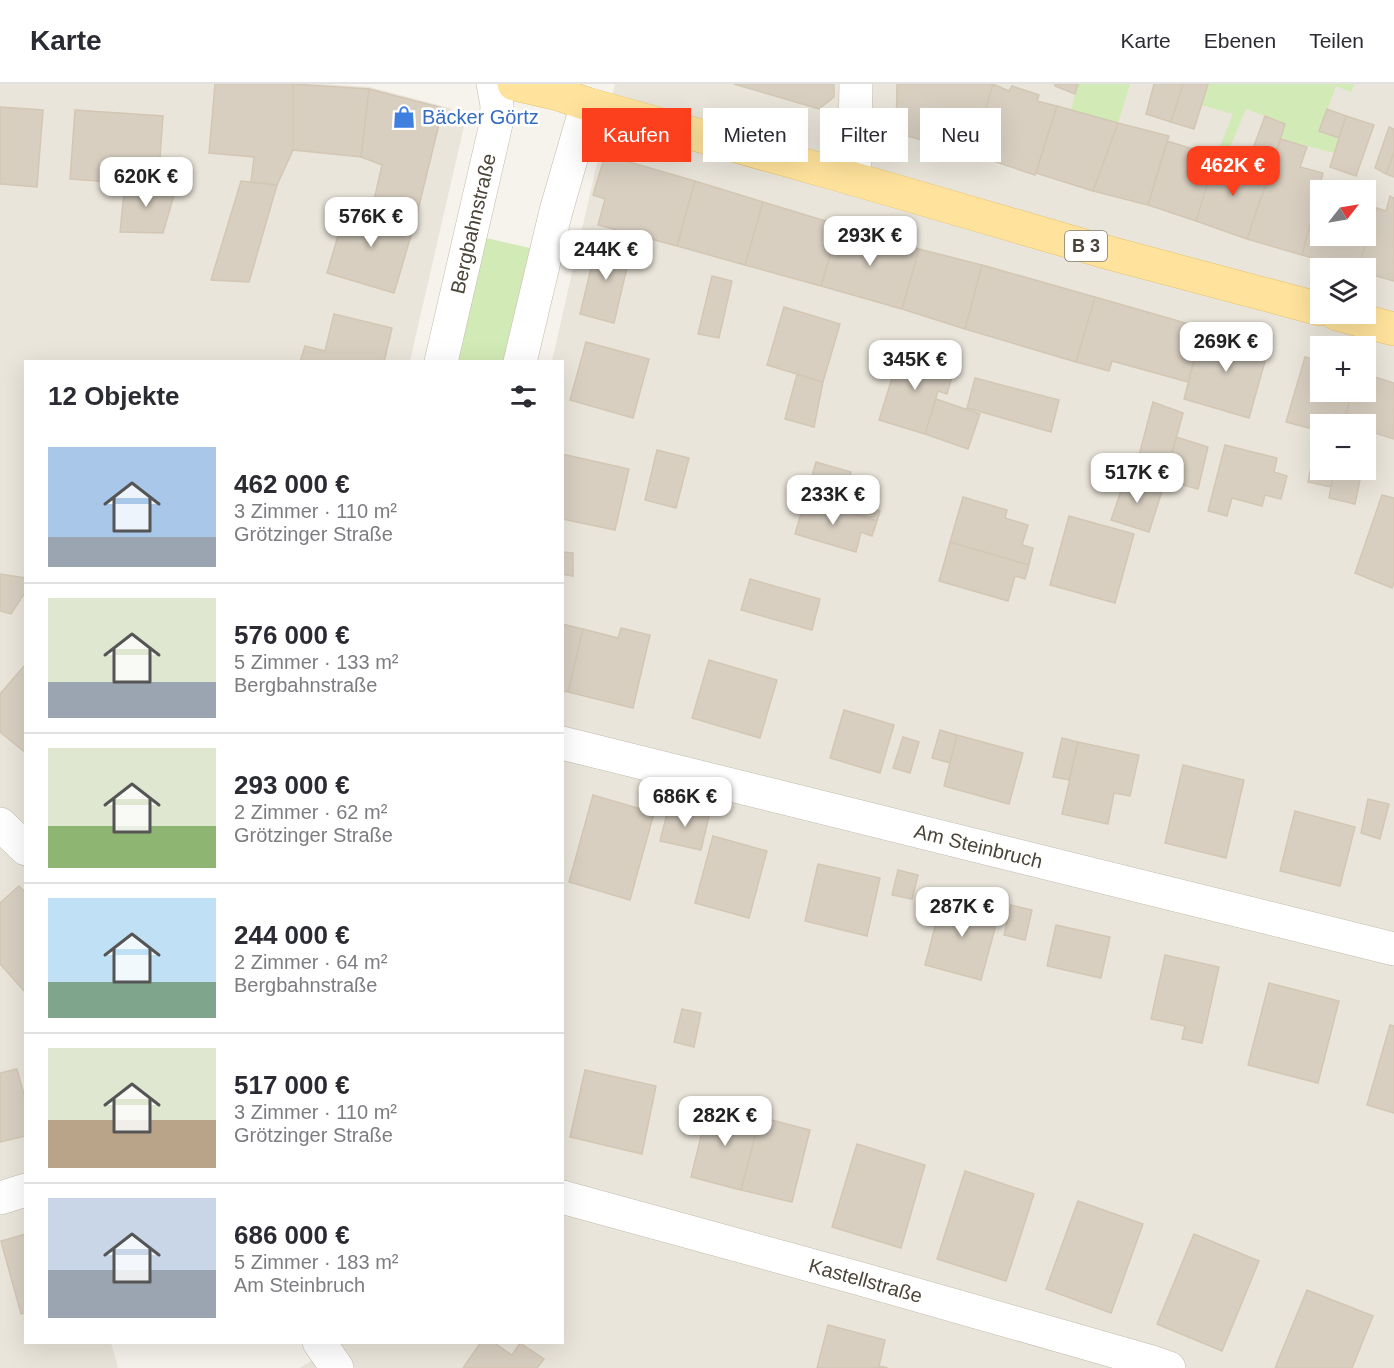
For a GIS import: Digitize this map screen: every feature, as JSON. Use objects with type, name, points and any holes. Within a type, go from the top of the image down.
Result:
[{"type":"main road","name":"B 3","points":[[514,84],[558,94],[586,104],[1090,247],[1310,306]]},
{"type":"main road","points":[[1375,324],[1394,329]]},
{"type":"street","name":"Bergbahnstraße","points":[[441,360],[496,124],[497,105],[493,84]]},
{"type":"street","points":[[854,179],[856,84]]},
{"type":"street","points":[[520,360],[556,211],[586,104]]},
{"type":"street","name":"Am Steinbruch","points":[[564,743],[1394,949]]},
{"type":"street","points":[[0,824],[24,847]]},
{"type":"street","points":[[0,1198],[24,1191]]},
{"type":"street","name":"Kastellstraße","points":[[564,1198],[861,1279],[1169,1368]]},
{"type":"street","points":[[320,1344],[337,1368]]},
{"type":"shaded area","points":[[0,84],[325,84],[370,87],[450,108],[465,122],[410,360],[24,360],[24,1344],[111,1344],[118,1368],[0,1368]]},
{"type":"shaded area","points":[[615,84],[1394,84],[1394,1368],[299,1368],[342,1344],[564,1344],[564,360],[552,360],[597,162],[691,162],[691,108],[610,108]]},
{"type":"green space","points":[[1078,84],[1130,84],[1118,123],[1071,110]]},
{"type":"green space","points":[[1208,84],[1354,84],[1351,92],[1336,86],[1320,131],[1339,138],[1334,153],[1281,139],[1285,124],[1246,109],[1225,159],[1216,156],[1233,114],[1201,105]]},
{"type":"green space","points":[[486,238],[530,248],[503,360],[458,360]]},
{"type":"building","points":[[215,84],[293,84],[293,150],[277,185],[251,182],[254,157],[209,153]]},
{"type":"building","points":[[293,84],[369,89],[361,157],[293,150]]},
{"type":"building","points":[[734,84],[834,84],[834,97],[819,109]]},
{"type":"building","points":[[897,84],[993,84],[986,108],[920,108],[920,140],[908,136],[908,108],[897,108]]},
{"type":"building","points":[[993,84],[1009,91],[1012,86],[1039,95],[1037,101],[1057,106],[1035,175],[996,162],[1001,162],[1001,108],[986,108]]},
{"type":"building","points":[[1055,84],[1078,84],[1075,94]]},
{"type":"building","points":[[1154,84],[1183,84],[1171,122],[1146,114]]},
{"type":"building","points":[[1183,84],[1208,84],[1194,129],[1171,122]]},
{"type":"building","points":[[369,89],[443,108],[415,222],[372,209],[382,165],[361,157]]},
{"type":"building","points":[[1057,106],[1118,123],[1093,191],[1036,173]]},
{"type":"building","points":[[0,107],[43,110],[37,187],[0,184]]},
{"type":"building","points":[[1327,109],[1346,116],[1339,138],[1319,131]]},
{"type":"building","points":[[75,110],[163,116],[158,185],[70,179]]},
{"type":"building","points":[[1265,116],[1285,124],[1276,153],[1254,146]]},
{"type":"building","points":[[1346,116],[1374,125],[1356,176],[1330,167]]},
{"type":"building","points":[[1118,123],[1169,136],[1148,205],[1093,191]]},
{"type":"building","points":[[1389,127],[1394,129],[1394,152],[1386,174],[1375,168]]},
{"type":"building","points":[[1281,139],[1307,147],[1300,167],[1323,173],[1321,180],[1310,180],[1310,224],[1302,255],[1247,239]]},
{"type":"building","points":[[1167,141],[1216,156],[1196,221],[1148,205]]},
{"type":"building","points":[[1394,152],[1394,177],[1386,174]]},
{"type":"building","points":[[1216,156],[1270,172],[1247,239],[1196,221]]},
{"type":"building","points":[[603,162],[629,162],[695,181],[677,246],[598,225],[605,199],[593,195]]},
{"type":"building","points":[[241,181],[277,185],[249,282],[211,280]]},
{"type":"building","points":[[695,181],[763,202],[745,265],[677,246]]},
{"type":"building","points":[[125,183],[177,185],[163,233],[120,232]]},
{"type":"building","points":[[1390,196],[1394,198],[1394,281],[1376,276],[1376,258],[1361,258],[1365,246],[1376,246],[1377,208],[1386,211]]},
{"type":"building","points":[[348,202],[415,222],[394,293],[327,273]]},
{"type":"building","points":[[763,202],[839,225],[821,286],[745,265]]},
{"type":"building","points":[[839,225],[919,249],[902,309],[821,286]]},
{"type":"building","points":[[1310,225],[1310,246],[1365,246],[1361,258],[1313,258],[1302,255]]},
{"type":"building","points":[[598,239],[632,246],[614,323],[580,314]]},
{"type":"building","points":[[919,249],[982,265],[965,329],[902,309]]},
{"type":"building","points":[[982,265],[1095,297],[1076,362],[965,329]]},
{"type":"building","points":[[712,276],[732,281],[719,338],[698,334]]},
{"type":"building","points":[[1095,297],[1203,328],[1188,382],[1112,361],[1109,371],[1076,362]]},
{"type":"building","points":[[784,307],[840,324],[823,382],[767,365]]},
{"type":"building","points":[[334,314],[392,328],[384,360],[301,360],[305,346],[325,351]]},
{"type":"building","points":[[1203,328],[1269,347],[1249,418],[1184,399]]},
{"type":"building","points":[[586,342],[649,359],[633,418],[570,400]]},
{"type":"building","points":[[901,349],[955,366],[947,394],[938,391],[925,434],[879,420]]},
{"type":"building","points":[[1305,357],[1310,358],[1310,402],[1349,402],[1346,414],[1310,414],[1310,428],[1286,422]]},
{"type":"building","points":[[797,374],[823,382],[814,427],[785,419]]},
{"type":"building","points":[[1376,377],[1394,383],[1394,439],[1376,433],[1376,414],[1346,414],[1349,402],[1376,402]]},
{"type":"building","points":[[975,378],[1059,400],[1051,432],[967,408]]},
{"type":"building","points":[[936,399],[980,414],[968,449],[925,434]]},
{"type":"building","points":[[1153,402],[1183,413],[1163,488],[1133,478]]},
{"type":"building","points":[[1176,437],[1208,447],[1198,489],[1165,480]]},
{"type":"building","points":[[1225,445],[1277,458],[1274,472],[1287,476],[1281,499],[1265,495],[1262,506],[1232,498],[1227,516],[1208,511]]},
{"type":"building","points":[[657,450],[689,458],[676,508],[645,500]]},
{"type":"building","points":[[564,454],[629,469],[615,530],[564,519]]},
{"type":"building","points":[[816,462],[851,472],[848,483],[870,490],[865,506],[880,511],[877,521],[805,500]]},
{"type":"building","points":[[1310,472],[1310,480],[1332,480],[1331,487],[1308,482]]},
{"type":"building","points":[[1126,476],[1163,488],[1149,532],[1111,520]]},
{"type":"building","points":[[1332,480],[1360,480],[1355,504],[1329,498]]},
{"type":"building","points":[[1382,495],[1394,498],[1394,583],[1392,588],[1355,573]]},
{"type":"building","points":[[963,497],[1007,510],[1005,518],[1028,525],[1022,545],[1033,548],[1029,565],[950,542]]},
{"type":"building","points":[[805,500],[877,521],[872,536],[861,532],[856,552],[795,534]]},
{"type":"building","points":[[1069,516],[1134,534],[1115,603],[1050,585]]},
{"type":"building","points":[[950,542],[1029,565],[1025,579],[1015,576],[1008,601],[939,581]]},
{"type":"building","points":[[564,552],[573,553],[573,576],[564,574]]},
{"type":"building","points":[[0,574],[24,578],[24,594],[11,614],[0,611]]},
{"type":"building","points":[[750,579],[820,599],[812,630],[741,610]]},
{"type":"building","points":[[564,624],[583,629],[568,692],[564,691]]},
{"type":"building","points":[[621,628],[650,635],[633,708],[568,692],[583,629],[618,638]]},
{"type":"building","points":[[709,660],[777,680],[760,738],[692,718]]},
{"type":"building","points":[[24,666],[24,751],[0,732],[0,694]]},
{"type":"building","points":[[844,710],[894,725],[880,773],[830,758]]},
{"type":"building","points":[[940,730],[957,735],[950,763],[932,758]]},
{"type":"building","points":[[957,735],[1023,753],[1009,804],[944,786]]},
{"type":"building","points":[[903,737],[919,742],[910,773],[893,768]]},
{"type":"building","points":[[1062,738],[1078,742],[1069,780],[1053,777]]},
{"type":"building","points":[[1078,742],[1139,755],[1130,796],[1114,793],[1108,824],[1062,814]]},
{"type":"building","points":[[1183,765],[1244,780],[1226,858],[1165,843]]},
{"type":"building","points":[[593,795],[654,813],[630,900],[569,882]]},
{"type":"building","points":[[1368,799],[1389,804],[1380,839],[1361,833]]},
{"type":"building","points":[[669,806],[709,816],[701,850],[660,841]]},
{"type":"building","points":[[1295,811],[1355,827],[1340,886],[1280,871]]},
{"type":"building","points":[[713,836],[767,851],[749,918],[695,903]]},
{"type":"building","points":[[818,864],[880,878],[867,936],[805,921]]},
{"type":"building","points":[[898,870],[918,875],[912,899],[892,895]]},
{"type":"building","points":[[19,886],[24,891],[24,991],[0,964],[0,903]]},
{"type":"building","points":[[943,896],[1000,910],[981,980],[925,965]]},
{"type":"building","points":[[1011,905],[1032,910],[1025,940],[1004,935]]},
{"type":"building","points":[[1056,925],[1110,937],[1101,978],[1047,966]]},
{"type":"building","points":[[1165,955],[1219,967],[1202,1043],[1182,1039],[1185,1026],[1151,1019]]},
{"type":"building","points":[[1269,983],[1339,1001],[1318,1083],[1248,1065]]},
{"type":"building","points":[[682,1009],[701,1013],[694,1047],[674,1042]]},
{"type":"building","points":[[1390,1025],[1394,1026],[1394,1113],[1367,1105]]},
{"type":"building","points":[[17,1069],[24,1095],[24,1136],[0,1142],[0,1073]]},
{"type":"building","points":[[585,1070],[656,1086],[642,1154],[570,1137]]},
{"type":"building","points":[[709,1104],[760,1117],[741,1190],[691,1177]]},
{"type":"building","points":[[760,1117],[810,1130],[792,1202],[741,1190]]},
{"type":"building","points":[[857,1144],[925,1165],[901,1248],[832,1227]]},
{"type":"building","points":[[965,1171],[1034,1194],[1006,1281],[937,1259]]},
{"type":"building","points":[[1078,1201],[1143,1224],[1111,1313],[1046,1289]]},
{"type":"building","points":[[1194,1234],[1259,1261],[1222,1351],[1157,1324]]},
{"type":"building","points":[[24,1235],[24,1313],[21,1314],[1,1241]]},
{"type":"building","points":[[1307,1290],[1373,1316],[1352,1368],[1275,1368]]},
{"type":"building","points":[[828,1325],[885,1340],[879,1366],[888,1368],[817,1368]]},
{"type":"building","points":[[480,1344],[496,1344],[512,1355],[522,1344],[544,1359],[537,1368],[463,1368]]},
{"type":"place","name":"Bäcker Görtz","points":[[404,117]]}]
